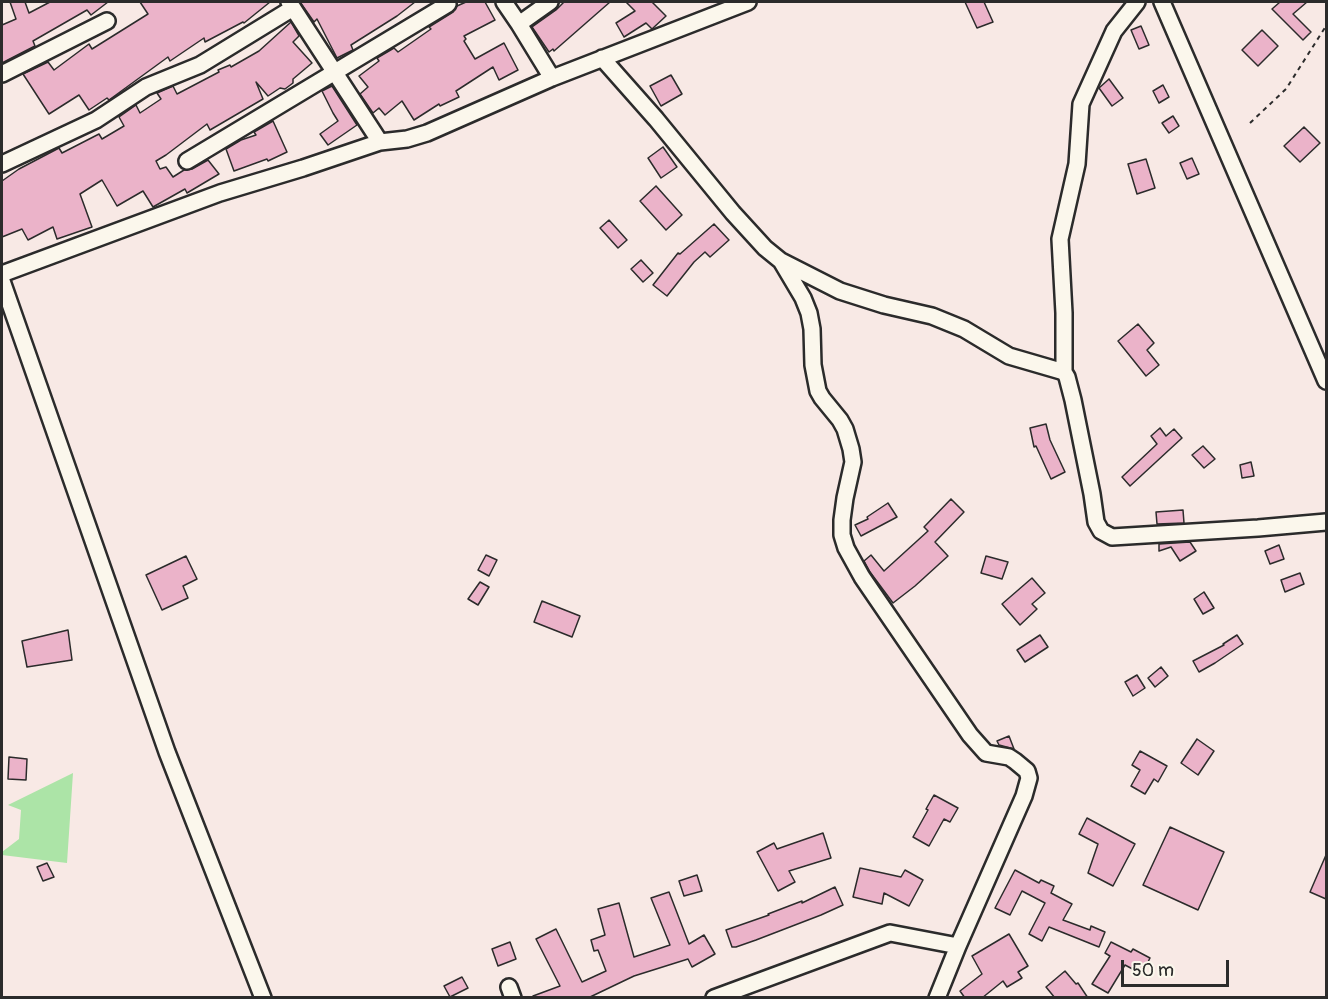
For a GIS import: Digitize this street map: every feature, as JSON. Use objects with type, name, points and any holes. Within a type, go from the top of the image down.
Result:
[{"type":"street","points":[[504,2],[552,78]]},
{"type":"street","points":[[519,24],[550,2]]},
{"type":"street","points":[[2,274],[220,192],[303,168],[380,142],[407,139],[427,133],[552,78],[748,2]]},
{"type":"street","points":[[1137,2],[1114,31],[1081,104],[1077,164],[1060,239],[1064,372],[1075,410],[1096,522],[1101,531],[1112,537],[1326,522]]},
{"type":"street","points":[[1162,2],[1326,381]]},
{"type":"street","points":[[187,161],[448,4]]},
{"type":"street","points":[[2,164],[96,120],[146,87],[200,65],[291,5],[380,142]]},
{"type":"street","points":[[2,74],[107,21]]},
{"type":"street","points":[[602,58],[740,221],[765,248],[781,261],[840,291],[884,305],[932,316],[964,329],[1009,356],[1064,372]]},
{"type":"street","points":[[781,261],[809,312],[813,365],[818,391],[840,420],[851,448],[853,462],[842,520],[842,535],[846,549],[862,578],[970,735],[987,753],[1015,760],[1027,771],[1029,778],[1024,796],[937,998]]},
{"type":"street","points":[[2,281],[167,752],[263,998]]},
{"type":"street","points":[[714,998],[890,933],[958,946]]},
{"type":"path","points":[[1250,123],[1286,89],[1326,26]]},
{"type":"green space","points":[[73,773],[67,863],[2,855],[2,852],[19,839],[21,810],[8,805]]},
{"type":"building","points":[[10,2],[25,2],[29,13],[50,2],[108,2],[91,15],[87,10],[33,41],[35,46],[2,63],[2,25],[16,19]]},
{"type":"building","points":[[140,2],[270,2],[244,23],[205,42],[204,38],[170,61],[168,57],[109,100],[107,98],[89,110],[79,95],[49,114],[23,74],[48,62],[54,70],[89,44],[92,49],[148,14]]},
{"type":"building","points":[[300,2],[415,2],[351,45],[353,50],[337,58],[317,19],[314,22]]},
{"type":"building","points":[[466,2],[485,2],[495,20],[464,36],[466,39],[464,41],[475,59],[504,43],[518,70],[499,80],[493,67],[456,91],[459,97],[440,106],[439,104],[414,120],[402,101],[385,115],[379,108],[373,113],[360,94],[368,87],[359,76],[379,61],[377,58],[394,48],[398,52],[431,29],[429,27],[453,12],[457,6]]},
{"type":"building","points":[[564,2],[610,2],[554,51],[553,49],[549,52],[532,27]]},
{"type":"building","points":[[626,2],[652,2],[666,16],[652,29],[646,23],[624,37],[616,23],[635,11]]},
{"type":"building","points":[[965,2],[984,2],[993,22],[977,28]]},
{"type":"building","points":[[1280,2],[1307,2],[1293,14],[1311,32],[1303,40],[1272,9]]},
{"type":"building","points":[[291,22],[299,36],[293,42],[312,63],[293,79],[293,83],[268,96],[256,82],[263,99],[210,130],[207,124],[156,161],[160,169],[166,167],[173,177],[208,160],[219,174],[187,193],[185,189],[153,207],[143,191],[117,206],[102,180],[80,194],[92,227],[57,239],[53,227],[28,240],[22,229],[2,237],[2,181],[19,169],[59,148],[62,153],[99,134],[102,139],[124,126],[119,117],[136,105],[140,113],[161,99],[157,93],[173,86],[177,94],[219,72],[218,70],[230,65],[231,67],[259,51]]},
{"type":"building","points":[[1141,26],[1149,45],[1139,49],[1131,30]]},
{"type":"building","points":[[1262,30],[1278,46],[1258,66],[1242,50]]},
{"type":"building","points":[[671,75],[682,94],[661,106],[650,86]]},
{"type":"building","points":[[1109,79],[1123,98],[1112,106],[1099,88]]},
{"type":"building","points":[[1163,85],[1169,97],[1159,103],[1153,91]]},
{"type":"building","points":[[332,86],[357,125],[328,145],[320,134],[338,121],[322,91]]},
{"type":"building","points":[[1173,116],[1179,126],[1169,133],[1162,123]]},
{"type":"building","points":[[273,121],[287,152],[268,161],[267,159],[234,171],[226,149],[241,140],[256,135],[254,132]]},
{"type":"building","points":[[1304,127],[1320,143],[1300,162],[1284,146]]},
{"type":"building","points":[[663,147],[677,167],[661,178],[648,158]]},
{"type":"building","points":[[1192,158],[1199,174],[1187,179],[1180,163]]},
{"type":"building","points":[[1146,159],[1155,188],[1137,194],[1128,164]]},
{"type":"building","points":[[656,186],[682,215],[666,230],[640,201]]},
{"type":"building","points":[[609,220],[627,240],[618,248],[600,228]]},
{"type":"building","points":[[714,224],[729,240],[710,257],[705,252],[667,296],[653,285],[678,253],[680,254]]},
{"type":"building","points":[[641,260],[653,273],[643,282],[631,269]]},
{"type":"building","points":[[1138,324],[1154,343],[1147,350],[1159,365],[1146,376],[1118,341]]},
{"type":"building","points":[[1046,424],[1050,440],[1065,472],[1051,479],[1036,446],[1034,447],[1030,428]]},
{"type":"building","points":[[1160,428],[1166,436],[1174,429],[1182,438],[1130,486],[1122,477],[1157,444],[1151,436]]},
{"type":"building","points":[[1203,446],[1215,459],[1204,468],[1192,455]]},
{"type":"building","points":[[1251,462],[1254,476],[1242,478],[1240,465]]},
{"type":"building","points":[[951,499],[964,512],[935,542],[948,556],[893,603],[864,561],[871,555],[884,571],[928,531],[924,527]]},
{"type":"building","points":[[888,503],[897,517],[861,536],[855,525],[868,519],[867,517]]},
{"type":"building","points":[[1183,510],[1184,523],[1157,524],[1156,512]]},
{"type":"building","points":[[1190,542],[1196,551],[1180,561],[1171,547],[1159,551],[1159,544]]},
{"type":"building","points":[[1279,545],[1284,559],[1270,564],[1265,551]]},
{"type":"building","points":[[486,555],[497,560],[489,576],[478,570]]},
{"type":"building","points":[[186,556],[197,579],[183,586],[188,598],[162,610],[146,575]]},
{"type":"building","points":[[986,556],[1008,562],[1002,579],[981,573]]},
{"type":"building","points":[[1300,573],[1304,584],[1285,592],[1281,580]]},
{"type":"building","points":[[1032,578],[1045,593],[1032,604],[1037,609],[1020,625],[1002,604]]},
{"type":"building","points":[[480,582],[489,587],[478,605],[468,599]]},
{"type":"building","points":[[1204,592],[1214,608],[1203,614],[1194,599]]},
{"type":"building","points":[[542,601],[580,616],[572,637],[534,622]]},
{"type":"building","points":[[68,630],[72,660],[27,667],[22,641]]},
{"type":"building","points":[[1040,635],[1048,647],[1025,662],[1017,650]]},
{"type":"building","points":[[1237,635],[1243,644],[1199,672],[1193,661],[1224,645]]},
{"type":"building","points":[[1161,667],[1168,676],[1155,687],[1148,678]]},
{"type":"building","points":[[1137,675],[1145,688],[1133,696],[1125,682]]},
{"type":"building","points":[[1009,736],[1014,749],[999,745],[997,741]]},
{"type":"building","points":[[1197,739],[1214,751],[1198,775],[1181,763]]},
{"type":"building","points":[[1140,751],[1167,766],[1158,782],[1154,779],[1145,794],[1131,786],[1140,770],[1132,765]]},
{"type":"building","points":[[9,757],[27,759],[26,780],[8,779]]},
{"type":"building","points":[[934,795],[958,808],[950,822],[944,819],[929,846],[913,837]]},
{"type":"building","points":[[1087,818],[1135,844],[1113,886],[1088,873],[1098,844],[1079,834]]},
{"type":"building","points":[[1170,827],[1224,852],[1198,910],[1143,885]]},
{"type":"building","points":[[823,833],[831,858],[789,871],[795,882],[778,891],[757,852],[774,843],[777,849]]},
{"type":"building","points":[[1326,855],[1326,899],[1310,892]]},
{"type":"building","points":[[47,863],[54,877],[43,881],[37,867]]},
{"type":"building","points":[[860,868],[901,877],[905,870],[923,880],[909,906],[884,893],[882,904],[853,897]]},
{"type":"building","points":[[1015,870],[1039,883],[1041,880],[1054,886],[1051,893],[1072,904],[1063,920],[1090,930],[1091,926],[1105,932],[1099,947],[1049,927],[1042,941],[1029,934],[1045,903],[1022,891],[1010,915],[995,908]]},
{"type":"building","points":[[697,875],[702,891],[684,896],[679,881]]},
{"type":"building","points":[[835,887],[843,905],[756,940],[732,947],[726,930],[802,901],[802,903]]},
{"type":"building","points":[[669,892],[689,944],[704,935],[715,954],[692,967],[688,959],[634,976],[588,998],[534,998],[533,996],[560,986],[536,939],[556,929],[582,982],[606,971],[598,950],[594,951],[591,940],[605,935],[598,909],[619,903],[634,957],[670,945],[651,898]]},
{"type":"building","points":[[1009,934],[1028,966],[1018,972],[1022,978],[1007,987],[1003,981],[982,998],[965,998],[960,991],[982,974],[972,956]]},
{"type":"building","points":[[510,942],[516,959],[498,966],[492,949]]},
{"type":"building","points":[[1111,942],[1131,952],[1133,949],[1150,958],[1142,974],[1125,965],[1108,993],[1092,984],[1110,956],[1105,953]]},
{"type":"building","points":[[1065,971],[1076,984],[1078,983],[1088,998],[1055,998],[1046,987]]},
{"type":"building","points":[[462,977],[468,988],[450,997],[444,986]]}]
